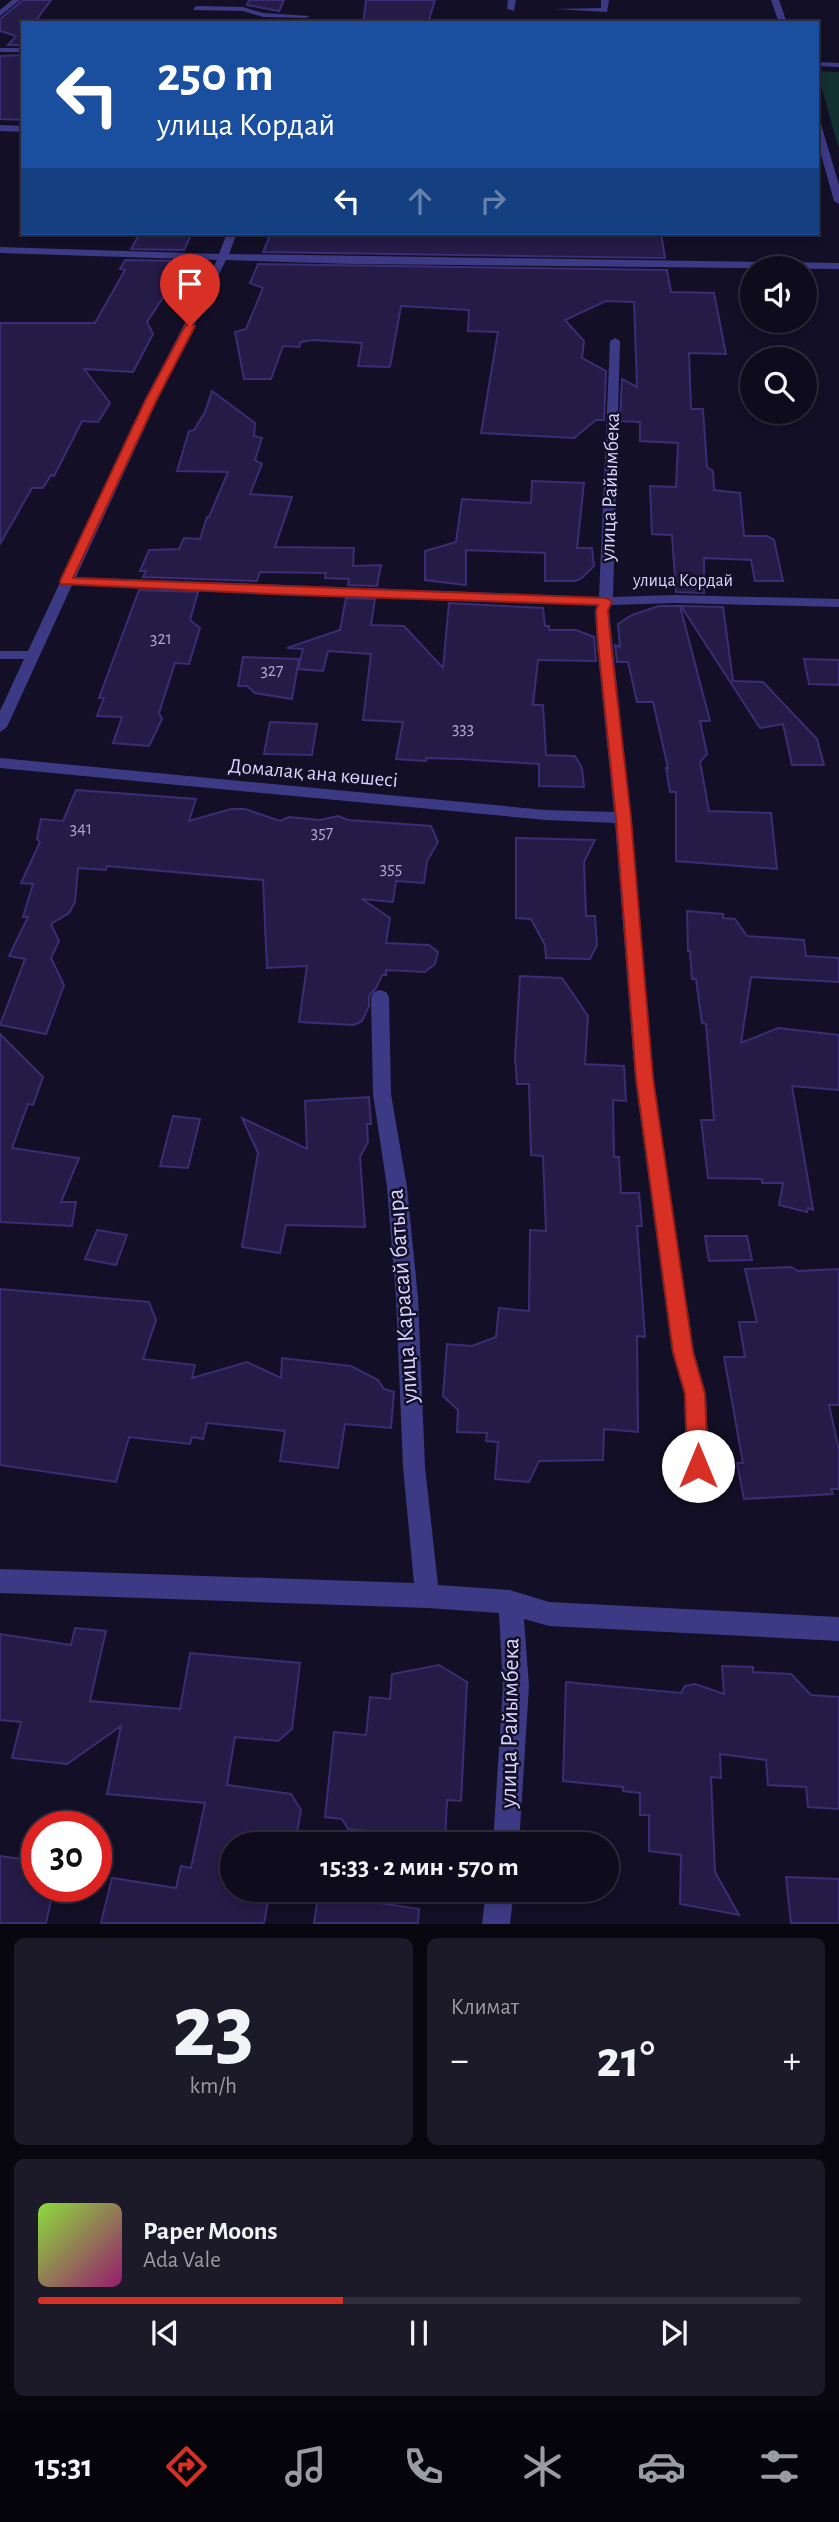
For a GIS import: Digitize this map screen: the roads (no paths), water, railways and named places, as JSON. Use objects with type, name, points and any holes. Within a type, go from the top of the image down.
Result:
[{"type":"street","points":[[0,14],[16,0]]},
{"type":"street","points":[[558,9],[604,10],[605,0]]},
{"type":"street","points":[[775,0],[782,21]]},
{"type":"street","points":[[197,8],[243,9],[263,15],[306,16]]},
{"type":"street","points":[[0,50],[21,50]]},
{"type":"street","points":[[819,64],[839,65]]},
{"type":"street","points":[[0,128],[21,129]]},
{"type":"street","points":[[819,130],[839,201]]},
{"type":"street","points":[[825,149],[839,149]]},
{"type":"street","points":[[0,726],[31,655],[231,235]]},
{"type":"street","points":[[0,250],[223,257],[839,266]]},
{"type":"street","name":"улица Райымбека","points":[[615,341],[606,601],[602,611],[604,644],[624,818],[644,1078],[683,1352],[695,1394],[698,1466]]},
{"type":"street","name":"улица Кордай","points":[[66,581],[293,592],[606,601],[676,598],[839,603]]},
{"type":"street","points":[[0,654],[31,655]]},
{"type":"street","name":"Домалақ ана көшесі","points":[[0,763],[546,815],[624,818]]},
{"type":"street","name":"улица Карасай батыра","points":[[380,997],[382,1094],[401,1228],[407,1298],[414,1467],[427,1596]]},
{"type":"street","points":[[0,1581],[427,1596],[510,1602],[557,1614],[839,1629]]},
{"type":"street","name":"улица Райымбека","points":[[507,1832],[516,1686],[510,1602]]},
{"type":"street","points":[[496,1923],[499,1902]]}]
